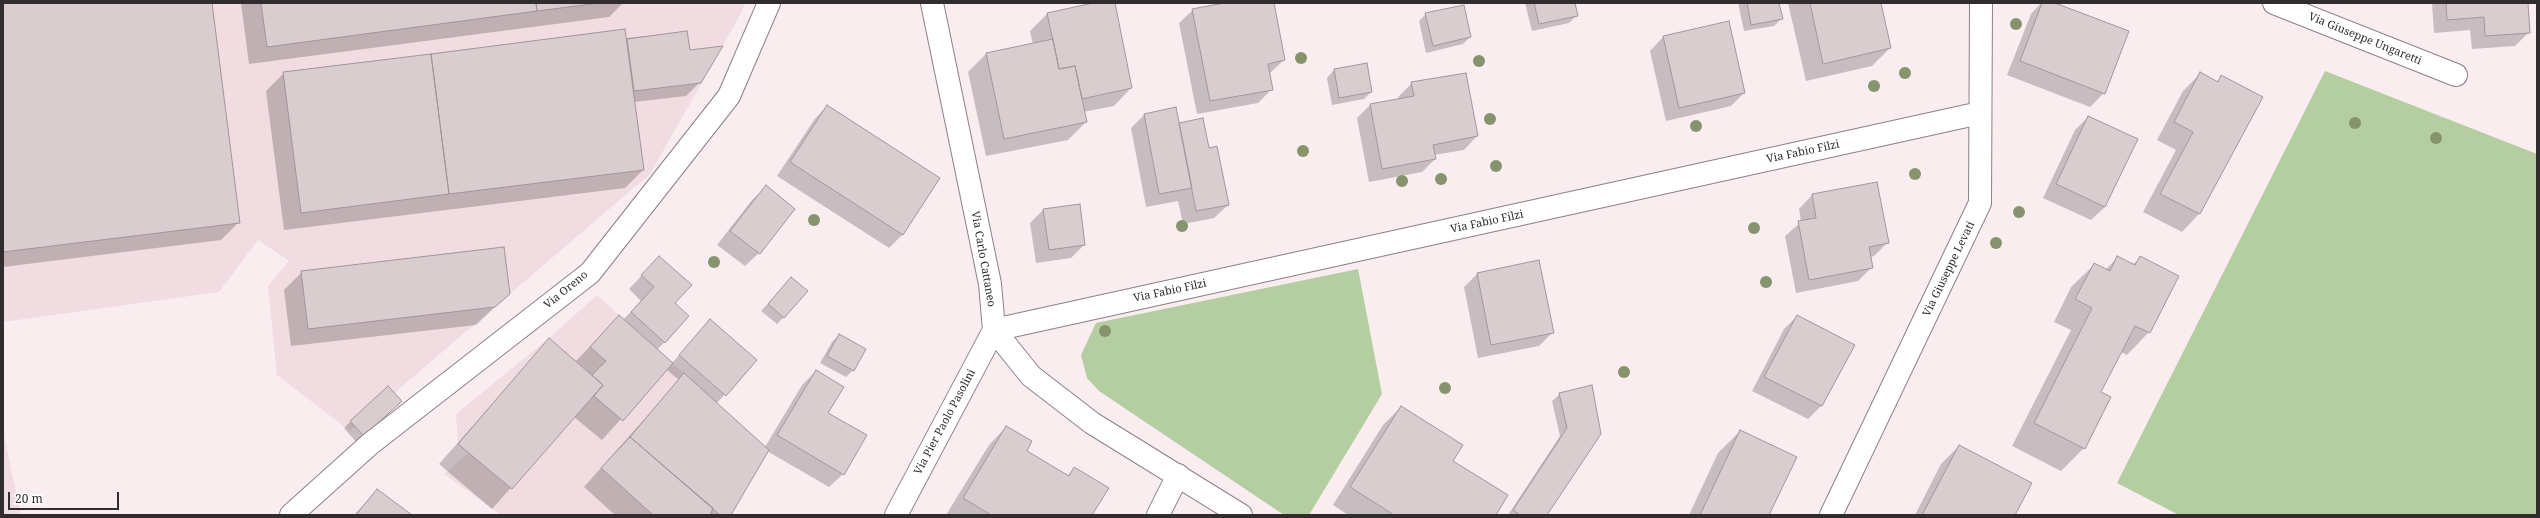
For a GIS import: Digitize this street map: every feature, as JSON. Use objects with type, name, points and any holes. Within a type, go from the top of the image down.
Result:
[{"type":"street","name":"Via Oreno","points":[[291,515],[370,444],[590,273],[729,96],[769,3]]},
{"type":"street","name":"Via Carlo Cattaneo","points":[[932,3],[990,284],[994,330]]},
{"type":"street","name":"Via Giuseppe Levati","points":[[1831,515],[1980,203],[1981,3]]},
{"type":"street","name":"Via Giuseppe Ungaretti","points":[[2274,3],[2456,75]]},
{"type":"street","name":"Via Fabio Filzi","points":[[994,330],[1980,113]]},
{"type":"street","points":[[994,330],[1031,376],[1092,423],[1241,515]]},
{"type":"street","name":"Via Pier Paolo Pasolini","points":[[896,515],[994,330]]},
{"type":"street","points":[[1158,515],[1178,475]]},
{"type":"shaded area","points":[[3,3],[745,3],[739,17],[650,174],[350,431],[277,375],[268,286],[289,261],[258,240],[219,292],[3,322]]},
{"type":"shaded area","points":[[597,295],[769,450],[731,515],[501,515],[444,474],[469,452],[458,444],[456,414],[549,338]]},
{"type":"shaded area","points":[[3,431],[21,515],[3,515]]},
{"type":"green space","points":[[2325,71],[2537,154],[2537,515],[2179,515],[2117,483]]},
{"type":"green space","points":[[1358,269],[1382,394],[1309,515],[1284,515],[1099,391],[1087,378],[1081,355],[1096,323]]},
{"type":"building","points":[[3,3],[212,3],[240,223],[3,252]]},
{"type":"building","points":[[261,3],[536,3],[537,11],[267,47]]},
{"type":"building","points":[[536,3],[600,3],[537,11]]},
{"type":"building","points":[[1093,3],[1115,3],[1132,88],[1082,99],[1075,66],[1059,69],[1047,13]]},
{"type":"building","points":[[1224,3],[1274,3],[1285,60],[1268,64],[1273,90],[1210,101],[1192,9]]},
{"type":"building","points":[[1534,3],[1575,3],[1578,16],[1539,24]]},
{"type":"building","points":[[1747,3],[1779,3],[1783,19],[1751,25]]},
{"type":"building","points":[[1810,3],[1881,3],[1891,48],[1823,64]]},
{"type":"building","points":[[2042,3],[2055,3],[2129,31],[2105,94],[2020,61]]},
{"type":"building","points":[[2446,3],[2528,3],[2530,33],[2485,36],[2484,17],[2447,20]]},
{"type":"building","points":[[1464,5],[1471,37],[1433,46],[1425,13]]},
{"type":"building","points":[[1729,21],[1745,93],[1679,108],[1663,36]]},
{"type":"building","points":[[625,29],[644,170],[449,194],[431,54]]},
{"type":"building","points":[[687,31],[690,50],[723,46],[701,83],[634,91],[627,39]]},
{"type":"building","points":[[1053,39],[1059,69],[1075,66],[1087,122],[1004,139],[986,53]]},
{"type":"building","points":[[431,54],[449,194],[301,213],[283,72]]},
{"type":"building","points":[[1367,63],[1372,92],[1339,98],[1334,69]]},
{"type":"building","points":[[2200,72],[2218,82],[2221,75],[2263,97],[2200,214],[2160,194],[2193,132],[2174,122]]},
{"type":"building","points":[[1466,73],[1478,136],[1433,145],[1436,159],[1382,169],[1370,104],[1414,96],[1411,82]]},
{"type":"building","points":[[827,105],[940,178],[903,235],[790,162]]},
{"type":"building","points":[[1176,107],[1192,188],[1159,194],[1144,114]]},
{"type":"building","points":[[2088,116],[2138,139],[2105,207],[2056,184]]},
{"type":"building","points":[[1203,118],[1209,148],[1217,146],[1229,205],[1196,211],[1179,123]]},
{"type":"building","points":[[1877,182],[1889,243],[1869,247],[1873,268],[1809,280],[1798,221],[1816,218],[1812,194]]},
{"type":"building","points":[[766,185],[795,209],[760,254],[730,231]]},
{"type":"building","points":[[1080,204],[1085,245],[1049,250],[1043,209]]},
{"type":"building","points":[[504,247],[510,294],[495,307],[308,329],[301,271]]},
{"type":"building","points":[[659,256],[692,285],[675,303],[689,316],[665,343],[631,312],[654,287],[641,275]]},
{"type":"building","points":[[2117,256],[2135,265],[2140,256],[2179,276],[2150,333],[2135,326],[2101,392],[2111,397],[2085,449],[2034,423],[2092,308],[2075,299],[2094,263],[2110,271]]},
{"type":"building","points":[[1539,260],[1554,333],[1491,345],[1477,273]]},
{"type":"building","points":[[791,277],[808,291],[784,318],[768,304]]},
{"type":"building","points":[[619,315],[673,363],[623,421],[594,396],[603,385],[592,375],[606,361],[590,347]]},
{"type":"building","points":[[1797,315],[1855,345],[1822,406],[1764,377]]},
{"type":"building","points":[[710,319],[757,360],[726,396],[679,355]]},
{"type":"building","points":[[839,334],[866,349],[854,371],[827,356]]},
{"type":"building","points":[[549,338],[603,385],[512,489],[458,444]]},
{"type":"building","points":[[816,370],[844,387],[828,413],[867,435],[844,475],[777,435]]},
{"type":"building","points":[[684,373],[769,450],[731,515],[720,515],[630,437]]},
{"type":"building","points":[[1592,385],[1601,434],[1547,515],[1520,515],[1513,510],[1567,428],[1559,393]]},
{"type":"building","points":[[388,386],[402,401],[364,436],[350,421]]},
{"type":"building","points":[[1401,406],[1463,445],[1453,461],[1508,495],[1496,515],[1394,515],[1350,487]]},
{"type":"building","points":[[1006,426],[1032,441],[1027,451],[1069,476],[1074,467],[1109,488],[1092,515],[991,515],[963,498]]},
{"type":"building","points":[[1740,430],[1797,457],[1769,515],[1700,515]]},
{"type":"building","points":[[630,437],[713,508],[710,515],[653,515],[601,468]]},
{"type":"building","points":[[1959,445],[2032,483],[2015,515],[1922,515]]},
{"type":"building","points":[[377,489],[412,515],[356,515]]}]
